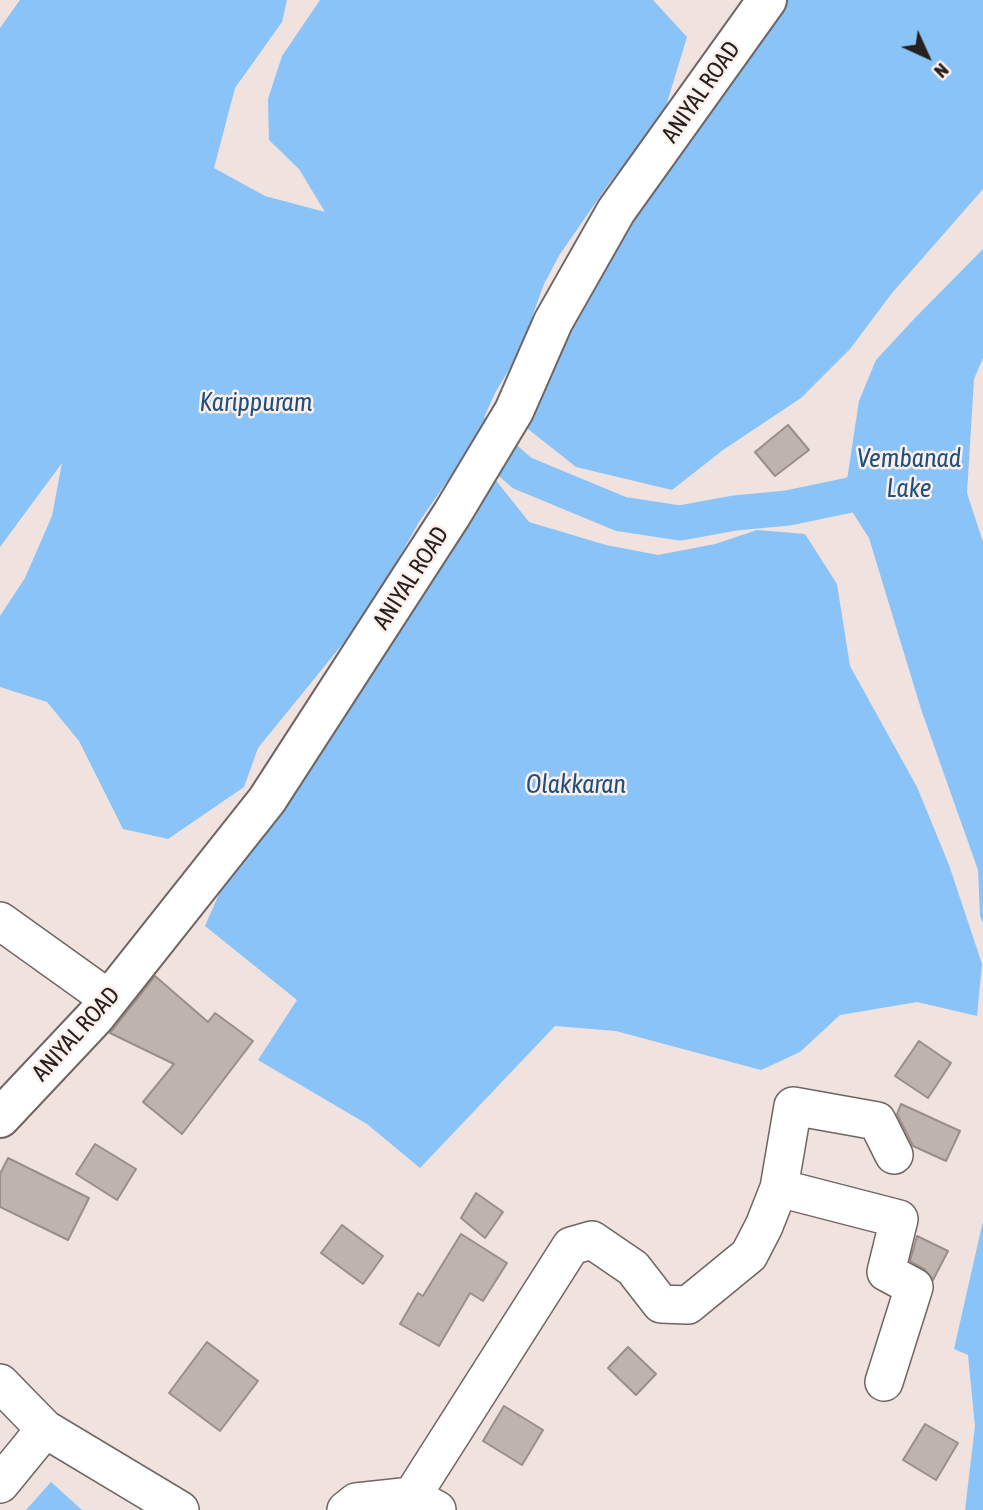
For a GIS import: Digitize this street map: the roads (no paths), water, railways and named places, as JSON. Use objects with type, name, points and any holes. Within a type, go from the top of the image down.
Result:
[{"type":"main road","name":"ANIYAL ROAD","points":[[0,1118],[95,1017],[267,800],[452,514],[514,411],[546,336],[616,211],[767,0]]},
{"type":"street","points":[[0,922],[109,999]]},
{"type":"street","points":[[346,1510],[356,1502],[424,1503],[571,1246],[592,1240],[633,1268],[661,1304],[688,1306],[750,1255],[779,1188],[793,1105],[877,1121],[894,1155]]},
{"type":"street","points":[[779,1188],[899,1219],[886,1272],[914,1287],[884,1382]]},
{"type":"street","points":[[0,1383],[45,1429],[180,1510]]},
{"type":"street","points":[[0,1484],[45,1429]]},
{"type":"water","name":"Karippuram","points":[[20,0],[287,0],[282,22],[235,88],[214,168],[265,196],[325,212],[299,169],[269,140],[268,99],[282,56],[320,0],[653,0],[687,37],[662,119],[610,182],[560,254],[544,284],[532,317],[567,332],[589,286],[787,0],[983,0],[983,189],[892,293],[850,349],[801,398],[723,450],[672,490],[576,467],[523,425],[556,355],[524,340],[495,393],[470,448],[419,522],[392,570],[345,641],[258,748],[244,787],[168,839],[123,829],[79,741],[47,702],[0,687],[0,616],[25,578],[52,516],[62,463],[0,547],[0,28]]},
{"type":"water","name":"Vembanad Lake","points":[[983,249],[983,358],[974,379],[967,493],[983,542],[983,923],[980,916],[978,870],[921,709],[869,538],[851,510],[847,480],[859,401],[876,360]]},
{"type":"water","name":"Olakkaran","points":[[494,478],[529,522],[606,545],[658,555],[715,544],[757,530],[805,534],[837,584],[850,666],[917,787],[949,865],[982,964],[977,1016],[917,1002],[840,1015],[800,1052],[761,1070],[616,1031],[555,1026],[420,1168],[367,1124],[258,1060],[297,1000],[205,926],[240,846]]},
{"type":"water","points":[[983,1221],[983,1510],[965,1510],[975,1426],[968,1355],[954,1349]]},
{"type":"water","points":[[51,1482],[82,1510],[26,1510]]},
{"type":"waterway","points":[[467,425],[522,473],[621,514],[680,523],[735,513],[788,508],[850,495],[885,481]]}]
